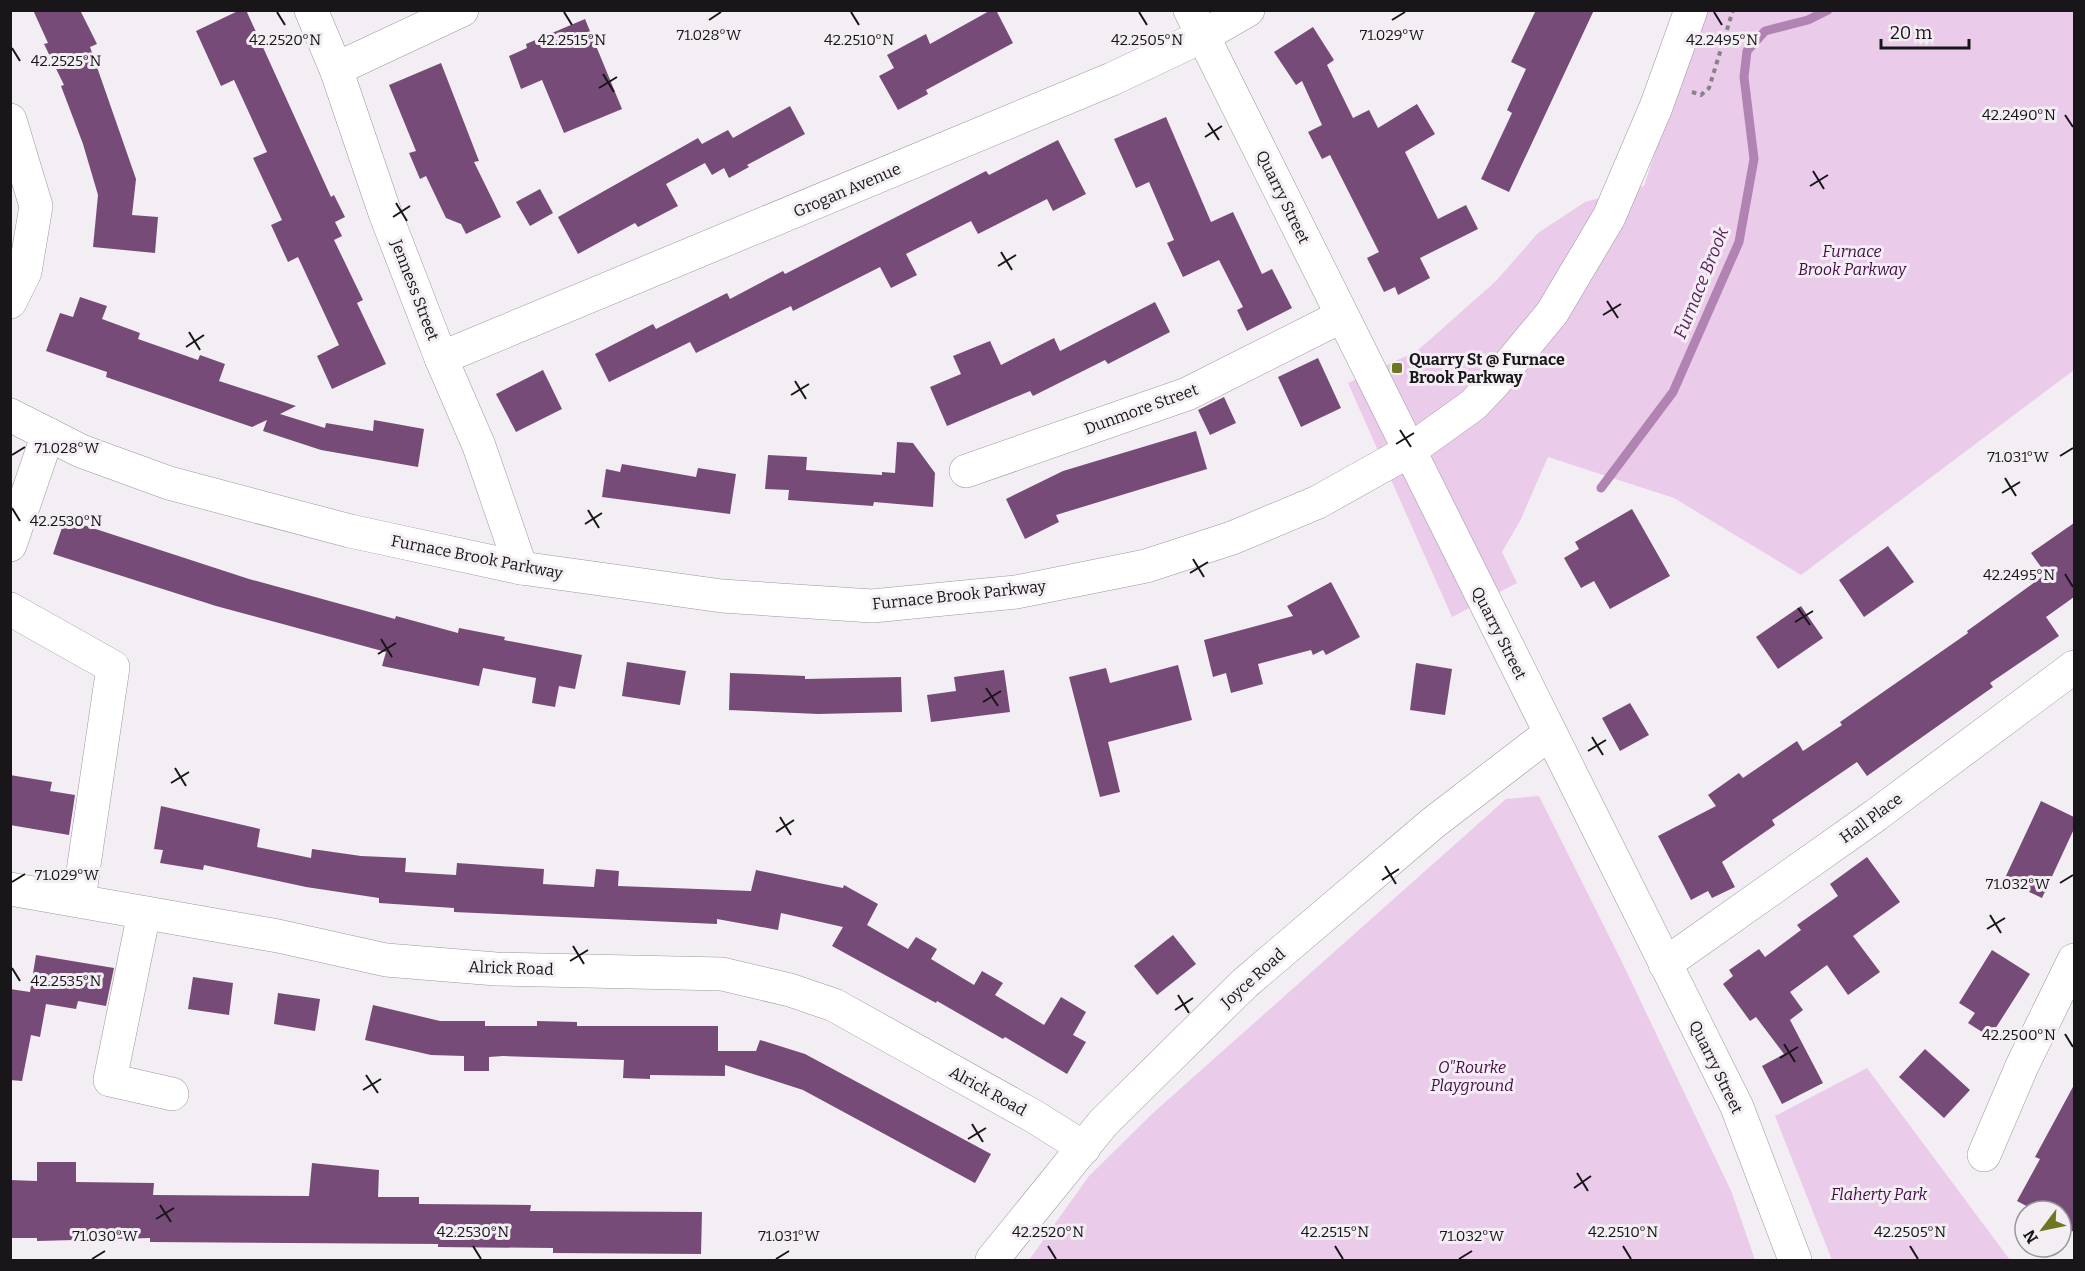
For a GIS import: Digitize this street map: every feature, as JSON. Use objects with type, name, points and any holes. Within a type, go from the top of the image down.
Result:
[{"type":"street","name":"Jenness Street","points":[[311,10],[336,69],[385,213],[441,358],[479,446],[521,568]]},
{"type":"street","points":[[336,69],[462,10]]},
{"type":"street","name":"Grogan Avenue","points":[[441,358],[1113,79],[1196,23],[1248,10]]},
{"type":"street","name":"Furnace Brook Parkway","points":[[10,415],[81,451],[169,483],[350,531],[521,568],[722,596],[872,606],[1016,592],[1146,566],[1232,538],[1318,502],[1409,451],[1473,405],[1515,361],[1552,313],[1609,217],[1665,84],[1691,10]]},
{"type":"street","name":"Quarry Street","points":[[1196,23],[1737,1107],[1795,1260]]},
{"type":"street","points":[[10,120],[36,206],[25,272],[10,302]]},
{"type":"street","name":"Dunmore Street","points":[[966,471],[1187,394],[1342,316]]},
{"type":"street","points":[[10,545],[48,434]]},
{"type":"street","points":[[10,609],[113,667],[79,899]]},
{"type":"street","name":"Hall Place","points":[[1665,964],[1876,815],[2074,667]]},
{"type":"street","name":"Joyce Road","points":[[992,1260],[1103,1123],[1245,983],[1433,823],[1550,733]]},
{"type":"street","name":"Alrick Road","points":[[10,889],[79,899],[144,913],[278,936],[386,960],[496,969],[722,974],[790,990],[834,1005],[1035,1117],[1084,1148]]},
{"type":"street","points":[[144,913],[110,1080],[172,1094]]},
{"type":"street","points":[[1984,1155],[2022,1066],[2074,960]]},
{"type":"path","points":[[1665,84],[1701,95],[1709,88],[1732,10]]},
{"type":"green space","name":"Furnace Brook Parkway","points":[[1701,11],[2074,11],[2074,370],[1801,575],[1674,498],[1548,457],[1520,521],[1502,552],[1517,583],[1452,617],[1348,383],[1417,351],[1496,281],[1538,233],[1585,202],[1644,186]]},
{"type":"green space","name":"O\"Rourke Playground","points":[[1539,796],[1621,960],[1732,1193],[1755,1260],[1029,1260],[1089,1176],[1153,1113],[1506,799]]},
{"type":"green space","name":"Flaherty Park","points":[[1867,1068],[2010,1260],[1832,1260],[1775,1116]]},
{"type":"building","points":[[33,10],[80,10],[97,44],[90,47],[136,179],[132,215],[158,217],[155,253],[93,247],[98,195],[83,144],[61,86],[64,85],[44,44],[48,43]]},
{"type":"building","points":[[240,10],[246,10],[331,197],[334,195],[345,217],[335,222],[342,236],[334,240],[363,300],[357,303],[386,364],[332,389],[317,356],[339,345],[298,257],[288,262],[271,225],[282,220],[253,158],[267,152],[234,80],[221,86],[196,31]]},
{"type":"building","points":[[991,10],[996,10],[1013,43],[926,90],[928,94],[898,110],[879,76],[894,68],[887,55],[926,34],[930,44]]},
{"type":"building","points":[[1536,10],[1594,10],[1509,192],[1481,179],[1512,113],[1507,110],[1526,69],[1511,62]]},
{"type":"building","points":[[585,19],[622,109],[564,133],[542,80],[521,89],[509,56],[527,48],[526,44]]},
{"type":"building","points":[[1313,27],[1334,60],[1327,65],[1353,118],[1369,110],[1378,128],[1417,104],[1435,134],[1405,152],[1438,219],[1466,205],[1478,229],[1420,258],[1430,278],[1398,295],[1395,287],[1384,292],[1367,258],[1379,252],[1330,155],[1322,159],[1308,132],[1322,125],[1302,81],[1296,85],[1274,52]]},
{"type":"building","points":[[441,63],[479,161],[474,162],[501,217],[466,234],[461,224],[446,218],[426,176],[420,179],[409,153],[416,151],[389,85]]},
{"type":"building","points":[[790,106],[805,134],[747,165],[749,167],[729,178],[724,168],[712,175],[705,163],[666,184],[678,206],[638,227],[635,223],[578,254],[558,217],[698,138],[702,144],[728,130],[733,138]]},
{"type":"building","points":[[1166,117],[1211,222],[1233,212],[1262,274],[1272,269],[1292,308],[1247,331],[1237,310],[1243,307],[1219,260],[1183,277],[1167,243],[1174,240],[1149,182],[1136,188],[1114,139]]},
{"type":"building","points":[[1058,140],[1086,194],[1053,211],[1047,199],[978,234],[971,221],[906,254],[917,275],[891,288],[880,267],[793,311],[791,306],[696,353],[690,342],[609,382],[595,354],[653,324],[656,329],[727,293],[730,299],[783,271],[785,274],[986,171],[989,175]]},
{"type":"building","points":[[540,189],[553,213],[530,226],[516,202]]},
{"type":"building","points":[[80,297],[107,306],[102,319],[140,333],[138,339],[198,360],[200,355],[225,364],[219,381],[296,406],[280,414],[325,428],[326,423],[373,431],[374,420],[424,429],[418,467],[321,450],[263,431],[267,420],[252,427],[106,377],[107,372],[46,351],[60,313],[73,317]]},
{"type":"building","points":[[1155,302],[1170,332],[1108,364],[1105,360],[1033,396],[1030,391],[947,426],[930,387],[961,374],[953,356],[990,341],[1001,365],[1054,338],[1060,351]]},
{"type":"building","points":[[1318,358],[1341,408],[1301,427],[1278,377]]},
{"type":"building","points":[[543,370],[562,409],[516,432],[496,394]]},
{"type":"building","points":[[1224,397],[1236,423],[1210,435],[1198,410]]},
{"type":"building","points":[[1196,431],[1207,469],[1056,515],[1059,522],[1025,539],[1006,499],[1063,471]]},
{"type":"building","points":[[897,442],[913,443],[935,473],[933,507],[874,502],[873,506],[788,500],[789,490],[765,489],[768,455],[807,457],[806,470],[882,475],[882,472],[895,473]]},
{"type":"building","points":[[622,464],[696,477],[698,468],[736,474],[730,514],[602,497],[606,469],[620,472]]},
{"type":"building","points":[[1632,509],[1670,576],[1610,609],[1594,581],[1581,588],[1564,558],[1579,549],[1575,542]]},
{"type":"building","points":[[65,519],[249,579],[395,619],[396,616],[458,633],[459,628],[505,637],[504,640],[582,655],[575,689],[559,686],[555,707],[532,703],[536,678],[483,668],[479,686],[382,666],[386,652],[216,606],[53,554]]},
{"type":"building","points":[[2074,523],[2074,597],[2046,617],[2059,636],[1990,683],[1993,687],[1867,776],[1857,762],[1772,820],[1775,825],[1722,862],[1735,887],[1712,898],[1708,891],[1691,900],[1658,836],[1716,806],[1708,795],[1739,773],[1743,778],[1797,741],[1803,751],[1842,725],[1840,722],[1968,633],[1967,631],[2046,574],[2031,553]]},
{"type":"building","points":[[1888,546],[1914,582],[1864,617],[1839,580]]},
{"type":"building","points":[[1331,582],[1360,637],[1326,655],[1323,650],[1313,655],[1311,650],[1258,664],[1263,684],[1231,693],[1226,673],[1213,677],[1204,640],[1293,616],[1287,606]]},
{"type":"building","points":[[1801,606],[1823,638],[1778,669],[1756,637]]},
{"type":"building","points":[[627,662],[686,671],[680,705],[622,696]]},
{"type":"building","points":[[1416,663],[1452,669],[1445,715],[1410,710]]},
{"type":"building","points":[[1178,665],[1192,720],[1108,742],[1120,792],[1100,797],[1069,677],[1106,668],[1110,683]]},
{"type":"building","points":[[1004,670],[1010,712],[931,722],[927,695],[956,691],[954,677]]},
{"type":"building","points":[[730,673],[805,676],[805,679],[901,677],[902,712],[818,714],[729,710]]},
{"type":"building","points":[[1630,703],[1649,735],[1620,751],[1602,718]]},
{"type":"building","points":[[10,775],[52,782],[50,791],[75,795],[69,835],[10,825]]},
{"type":"building","points":[[2041,801],[2074,817],[2074,829],[2042,898],[2004,880]]},
{"type":"building","points":[[161,806],[260,829],[257,847],[311,858],[312,849],[361,856],[406,858],[405,872],[456,875],[457,863],[544,869],[543,884],[594,887],[596,869],[619,871],[618,886],[751,891],[756,870],[843,888],[844,885],[878,904],[867,925],[908,949],[916,937],[937,949],[931,959],[974,985],[982,971],[1003,983],[995,995],[1044,1025],[1061,997],[1086,1012],[1073,1035],[1086,1042],[1067,1074],[1005,1037],[1003,1039],[937,1001],[936,1003],[832,946],[843,927],[781,913],[778,930],[717,919],[717,924],[454,912],[454,908],[379,903],[379,898],[306,887],[204,865],[203,870],[160,863],[163,850],[154,849]]},
{"type":"building","points":[[1867,857],[1900,902],[1853,936],[1880,972],[1848,995],[1827,965],[1790,992],[1803,1010],[1790,1020],[1823,1083],[1782,1104],[1762,1066],[1784,1054],[1756,1017],[1750,1021],[1723,984],[1733,976],[1729,970],[1759,949],[1765,957],[1801,930],[1797,925],[1838,896],[1830,884]]},
{"type":"building","points":[[1173,935],[1196,964],[1157,995],[1134,966]]},
{"type":"building","points":[[1992,950],[2030,974],[1990,1037],[1968,1023],[1975,1013],[1959,1003]]},
{"type":"building","points":[[36,955],[114,968],[106,1006],[78,1001],[76,1009],[46,1004],[40,1037],[31,1035],[22,1081],[10,1080],[10,989],[30,992]]},
{"type":"building","points":[[193,977],[233,983],[229,1015],[188,1009]]},
{"type":"building","points":[[278,993],[320,999],[315,1031],[274,1024]]},
{"type":"building","points":[[373,1005],[440,1021],[485,1021],[485,1026],[537,1026],[537,1021],[577,1022],[577,1026],[718,1026],[718,1051],[756,1051],[760,1040],[805,1054],[991,1154],[975,1183],[803,1090],[725,1065],[725,1076],[650,1075],[650,1079],[623,1078],[624,1060],[503,1056],[489,1057],[489,1071],[464,1071],[464,1056],[431,1055],[365,1040]]},
{"type":"building","points":[[1925,1049],[1970,1090],[1944,1118],[1899,1077]]},
{"type":"building","points":[[2074,1085],[2074,1232],[2073,1199],[2018,1199],[2040,1159],[2035,1157]]},
{"type":"building","points":[[37,1162],[76,1162],[76,1182],[154,1183],[153,1195],[309,1196],[312,1163],[379,1170],[378,1197],[419,1197],[419,1204],[531,1205],[530,1211],[702,1212],[701,1254],[553,1253],[553,1248],[438,1247],[438,1244],[150,1242],[150,1238],[37,1241],[37,1238],[10,1238],[10,1180],[37,1181]]},
{"type":"waterway","name":"Furnace Brook","points":[[1601,488],[1673,392],[1739,242],[1754,159],[1744,77],[1747,51],[1765,31],[1808,20],[1828,10]]},
{"type":"place","name":"Quarry St @ Furnace Brook Parkway","points":[[1397,368]]}]
